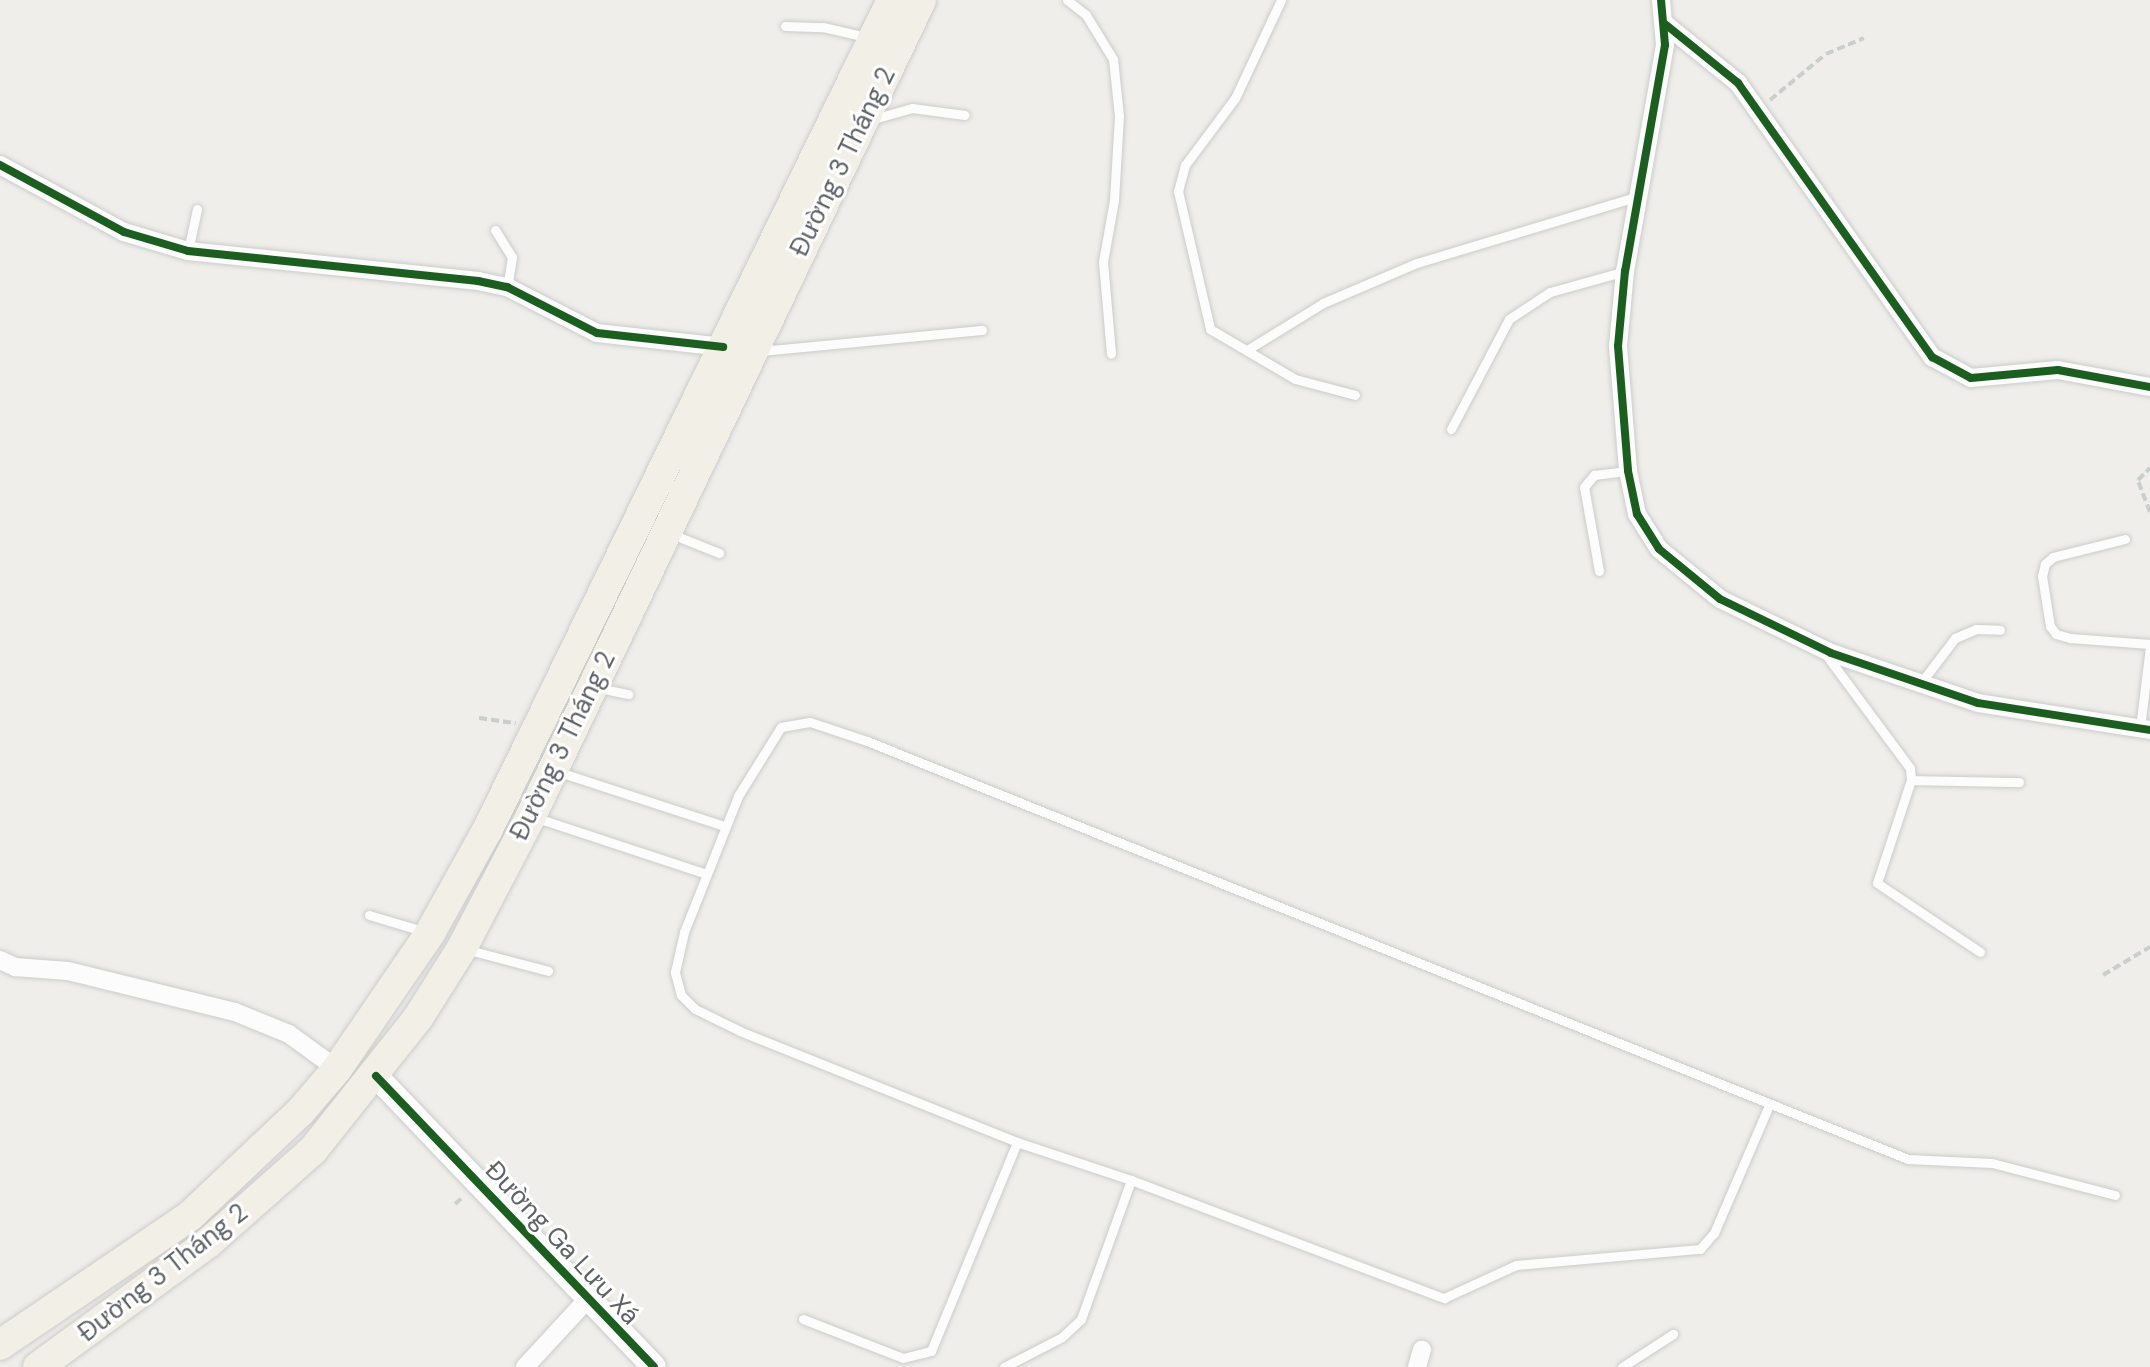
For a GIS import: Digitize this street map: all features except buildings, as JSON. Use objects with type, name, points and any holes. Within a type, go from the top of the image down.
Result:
[{"type":"highway","name":"Đường 3 Tháng 2","points":[[38,1367],[208,1243],[313,1150],[367,1087],[462,948],[531,816],[666,532],[738,349],[892,0]]},
{"type":"highway","name":"Đường 3 Tháng 2","points":[[0,1345],[190,1216],[337,1069],[430,933],[738,349],[863,122],[921,0]]},
{"type":"highway","points":[[337,1069],[367,1087]]},
{"type":"street","points":[[1661,0],[1665,24],[1625,271],[1618,385],[1628,471],[1637,514],[1659,549],[1720,599],[1822,650],[1920,684],[2019,711],[2145,729]]},
{"type":"street","points":[[1665,24],[1725,70],[1758,110],[1923,347],[1944,366],[1971,378],[2058,370],[2150,387]]},
{"type":"street","points":[[0,165],[124,232],[188,251],[507,287],[597,333],[738,349]]},
{"type":"street","points":[[0,960],[15,967],[68,971],[235,1012],[289,1034],[337,1069]]},
{"type":"street","name":"Đường Ga Lưu Xá","points":[[367,1087],[654,1367]]},
{"type":"street","points":[[525,1367],[586,1301]]},
{"type":"lane","points":[[1067,0],[1086,15],[1113,59],[1119,116],[1114,200],[1103,262],[1111,354]]},
{"type":"lane","points":[[1281,0],[1235,98],[1185,165],[1178,191],[1210,329],[1295,379],[1355,395]]},
{"type":"lane","points":[[785,26],[823,27],[873,39]]},
{"type":"lane","points":[[863,122],[912,108],[965,115]]},
{"type":"lane","points":[[1247,350],[1323,303],[1417,263],[1639,196]]},
{"type":"lane","points":[[188,251],[197,209]]},
{"type":"lane","points":[[495,230],[512,257],[507,287]]},
{"type":"lane","points":[[1451,429],[1509,319],[1550,292],[1625,271]]},
{"type":"lane","points":[[738,349],[982,330]]},
{"type":"lane","points":[[1599,571],[1584,487],[1594,475],[1628,471]]},
{"type":"lane","points":[[666,532],[719,553]]},
{"type":"lane","points":[[2125,539],[2045,564],[2042,576],[2050,626],[2056,634],[2150,645],[2145,729]]},
{"type":"lane","points":[[1920,684],[1955,638],[1976,629],[2000,630]]},
{"type":"lane","points":[[1822,650],[1906,758],[1911,780],[1877,883],[1980,952]]},
{"type":"lane","points":[[592,686],[628,694]]},
{"type":"lane","points":[[1769,1105],[1714,1233],[1700,1249],[1516,1265],[1444,1298],[1131,1180],[1017,1142],[695,1009],[681,995],[675,972],[684,932],[724,826],[764,748],[781,727],[810,722],[1908,1159],[1992,1163],[2115,1195]]},
{"type":"lane","points":[[553,770],[724,826]]},
{"type":"lane","points":[[1911,780],[2019,782]]},
{"type":"lane","points":[[531,816],[706,874]]},
{"type":"lane","points":[[369,915],[430,933]]},
{"type":"lane","points":[[462,948],[548,971]]},
{"type":"lane","points":[[803,1319],[904,1363],[931,1351],[1017,1142]]},
{"type":"lane","points":[[1004,1367],[1062,1337],[1081,1319],[1131,1180]]},
{"type":"lane","points":[[1622,1367],[1673,1334]]},
{"type":"path","points":[[1758,110],[1826,54],[1864,38]]},
{"type":"path","points":[[2150,468],[2138,480],[2150,512]]},
{"type":"path","points":[[479,718],[538,726]]},
{"type":"path","points":[[2103,975],[2150,947]]},
{"type":"cycle path","points":[[1661,0],[1665,45],[1625,271],[1618,346],[1628,471],[1637,514],[1659,549],[1720,599],[1831,653],[1978,703],[2150,730]]},
{"type":"cycle path","points":[[1665,24],[1738,83],[1932,357],[1971,378],[2058,370],[2150,387]]},
{"type":"cycle path","points":[[0,165],[124,232],[188,251],[478,281],[507,287],[597,333],[723,347]]},
{"type":"cycle path","points":[[376,1076],[654,1367]]}]
